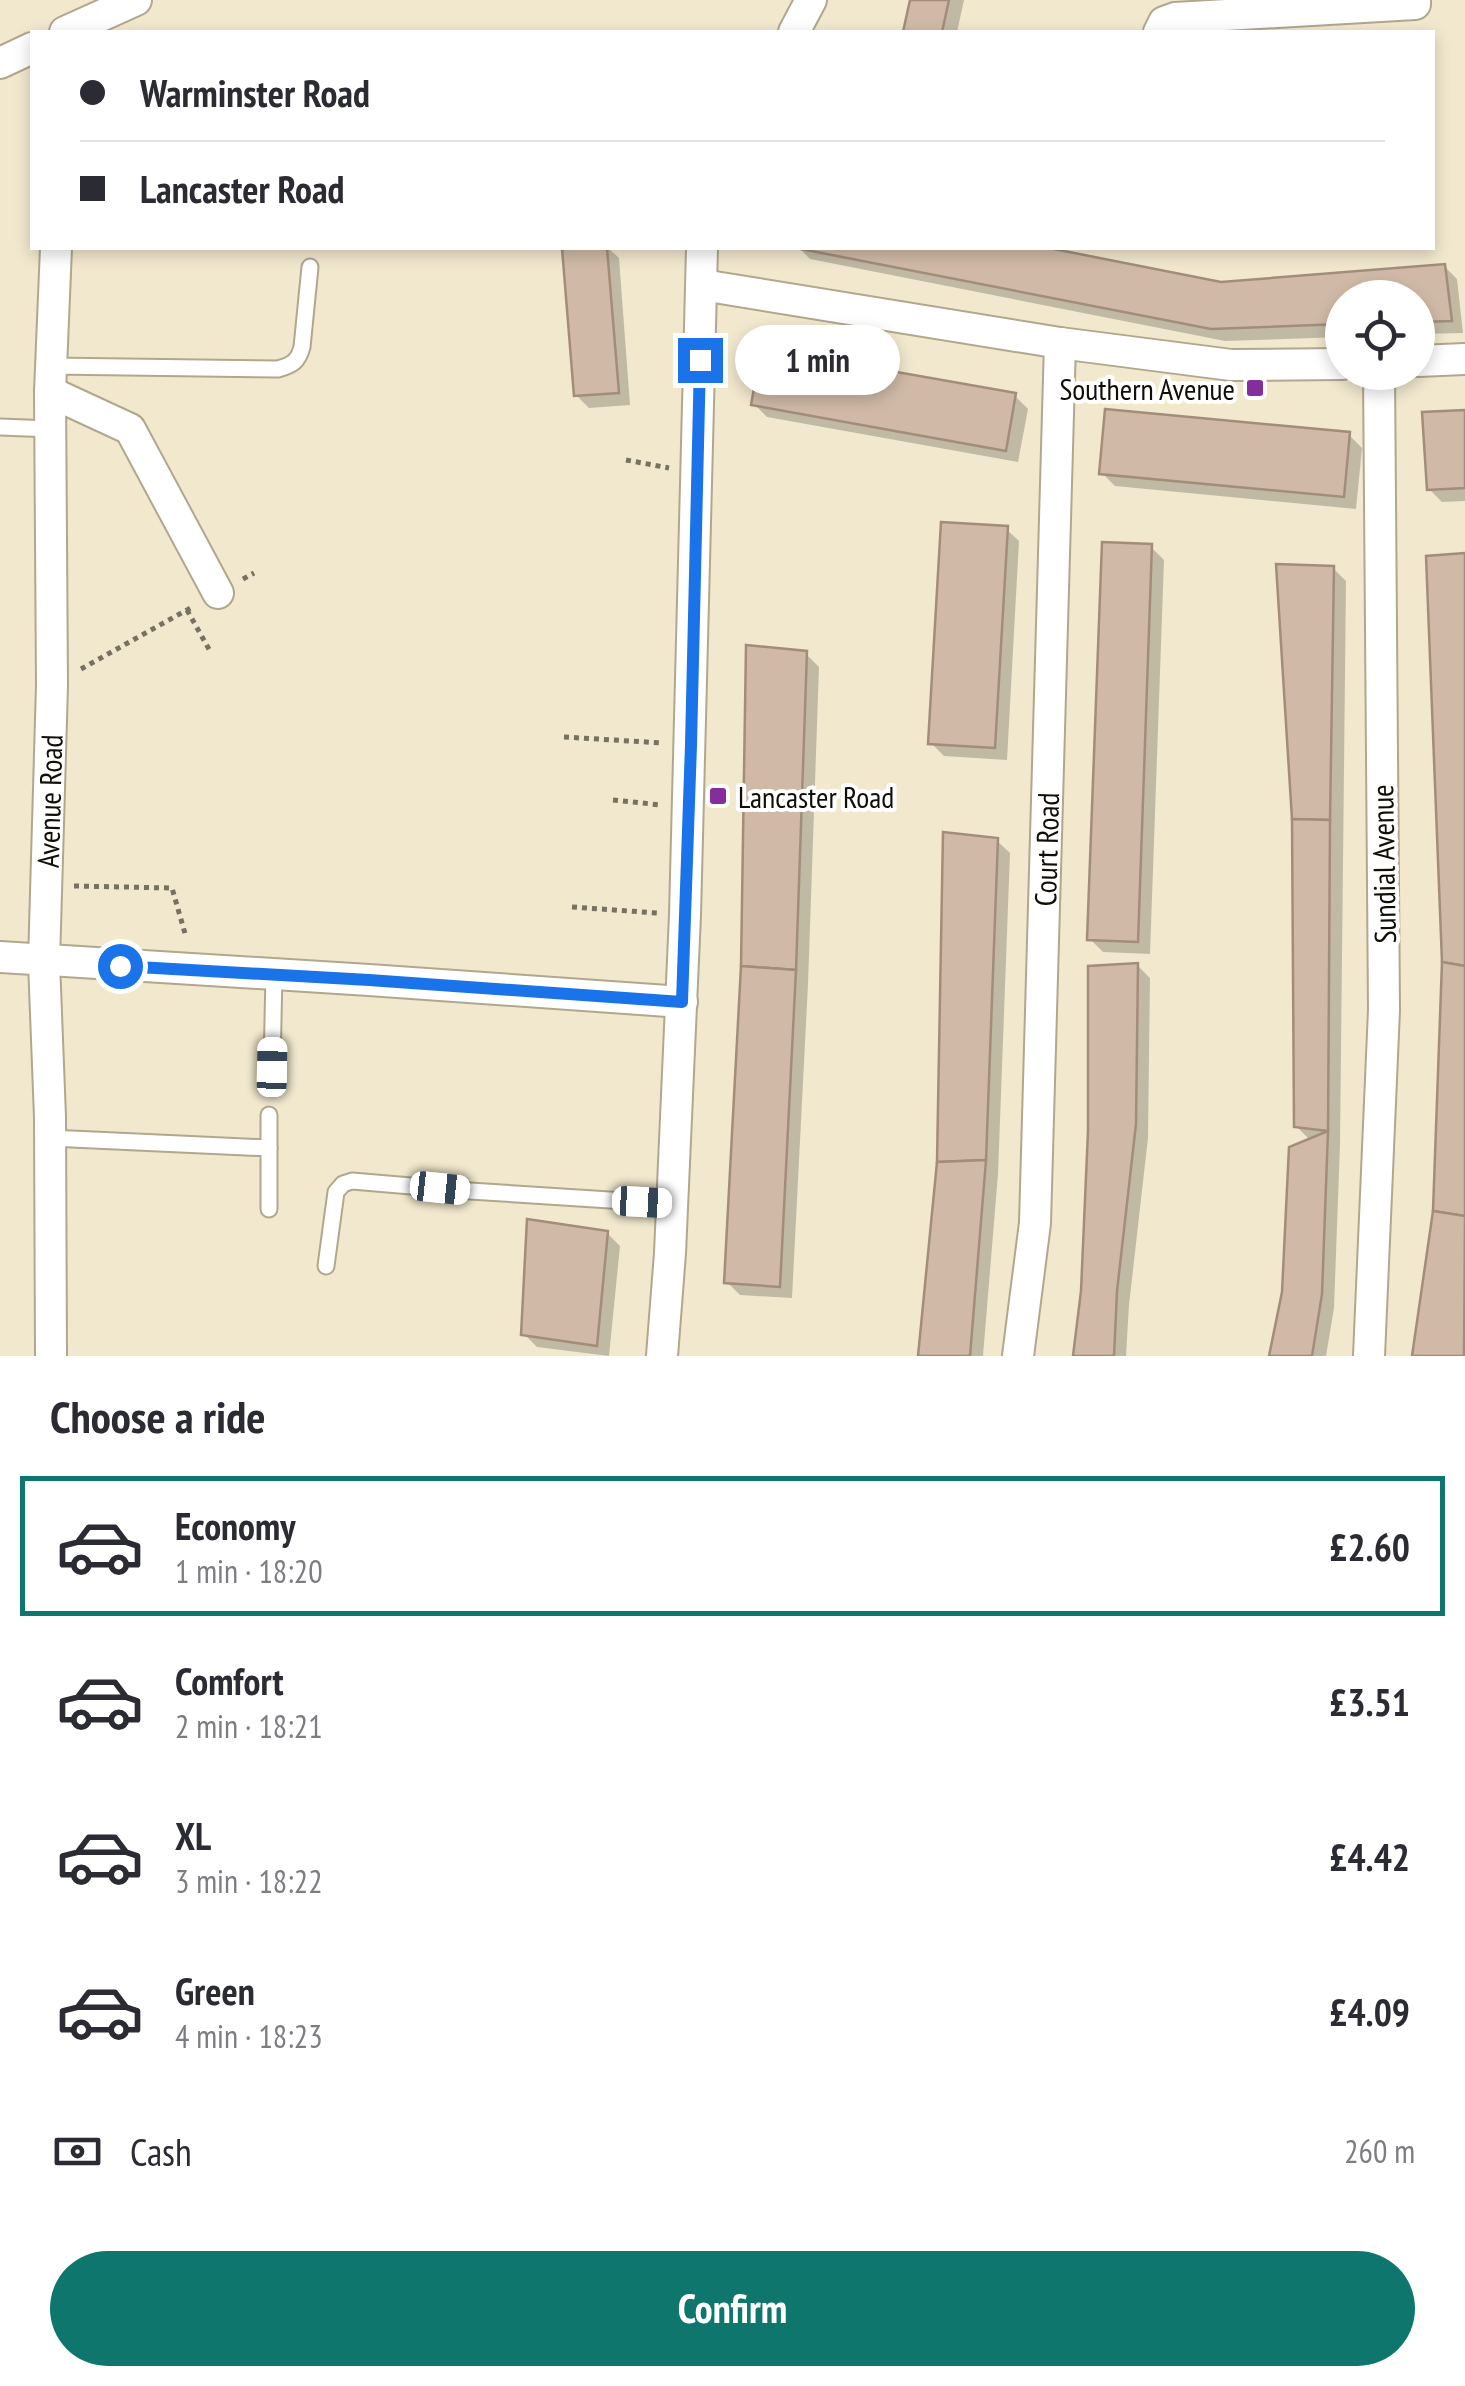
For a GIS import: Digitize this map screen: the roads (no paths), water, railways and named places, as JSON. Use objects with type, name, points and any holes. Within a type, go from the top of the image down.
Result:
[{"type":"street","points":[[69,30],[136,0]]},
{"type":"street","points":[[795,30],[810,0]]},
{"type":"street","points":[[1160,30],[1164,22],[1203,8],[1415,4],[1415,0]]},
{"type":"street","points":[[0,63],[30,49]]},
{"type":"street","name":"Avenue Road","points":[[51,1356],[44,962],[52,685],[50,379],[56,250]]},
{"type":"street","points":[[662,1356],[682,1002],[702,250]]},
{"type":"street","points":[[702,285],[1060,344],[1231,365],[1325,364]]},
{"type":"street","name":"Court Road","points":[[1018,1356],[1035,1223],[1060,344]]},
{"type":"street","points":[[1435,360],[1465,359]]},
{"type":"street","points":[[50,379],[130,429],[218,593]]},
{"type":"street","name":"Sundial Avenue","points":[[1370,1356],[1384,1010],[1378,390]]},
{"type":"street","points":[[0,957],[682,1002]]},
{"type":"lane","points":[[50,379],[278,369],[292,365],[299,359],[302,347],[310,267]]},
{"type":"lane","points":[[0,427],[51,429]]},
{"type":"lane","points":[[272,1067],[274,974]]},
{"type":"lane","points":[[269,1114],[269,1209]]},
{"type":"lane","points":[[50,1138],[269,1148]]},
{"type":"lane","points":[[326,1266],[336,1192],[352,1181],[672,1204]]},
{"type":"place","name":"Southern Avenue","points":[[1255,388]]},
{"type":"place","name":"Lancaster Road","points":[[718,796]]}]
